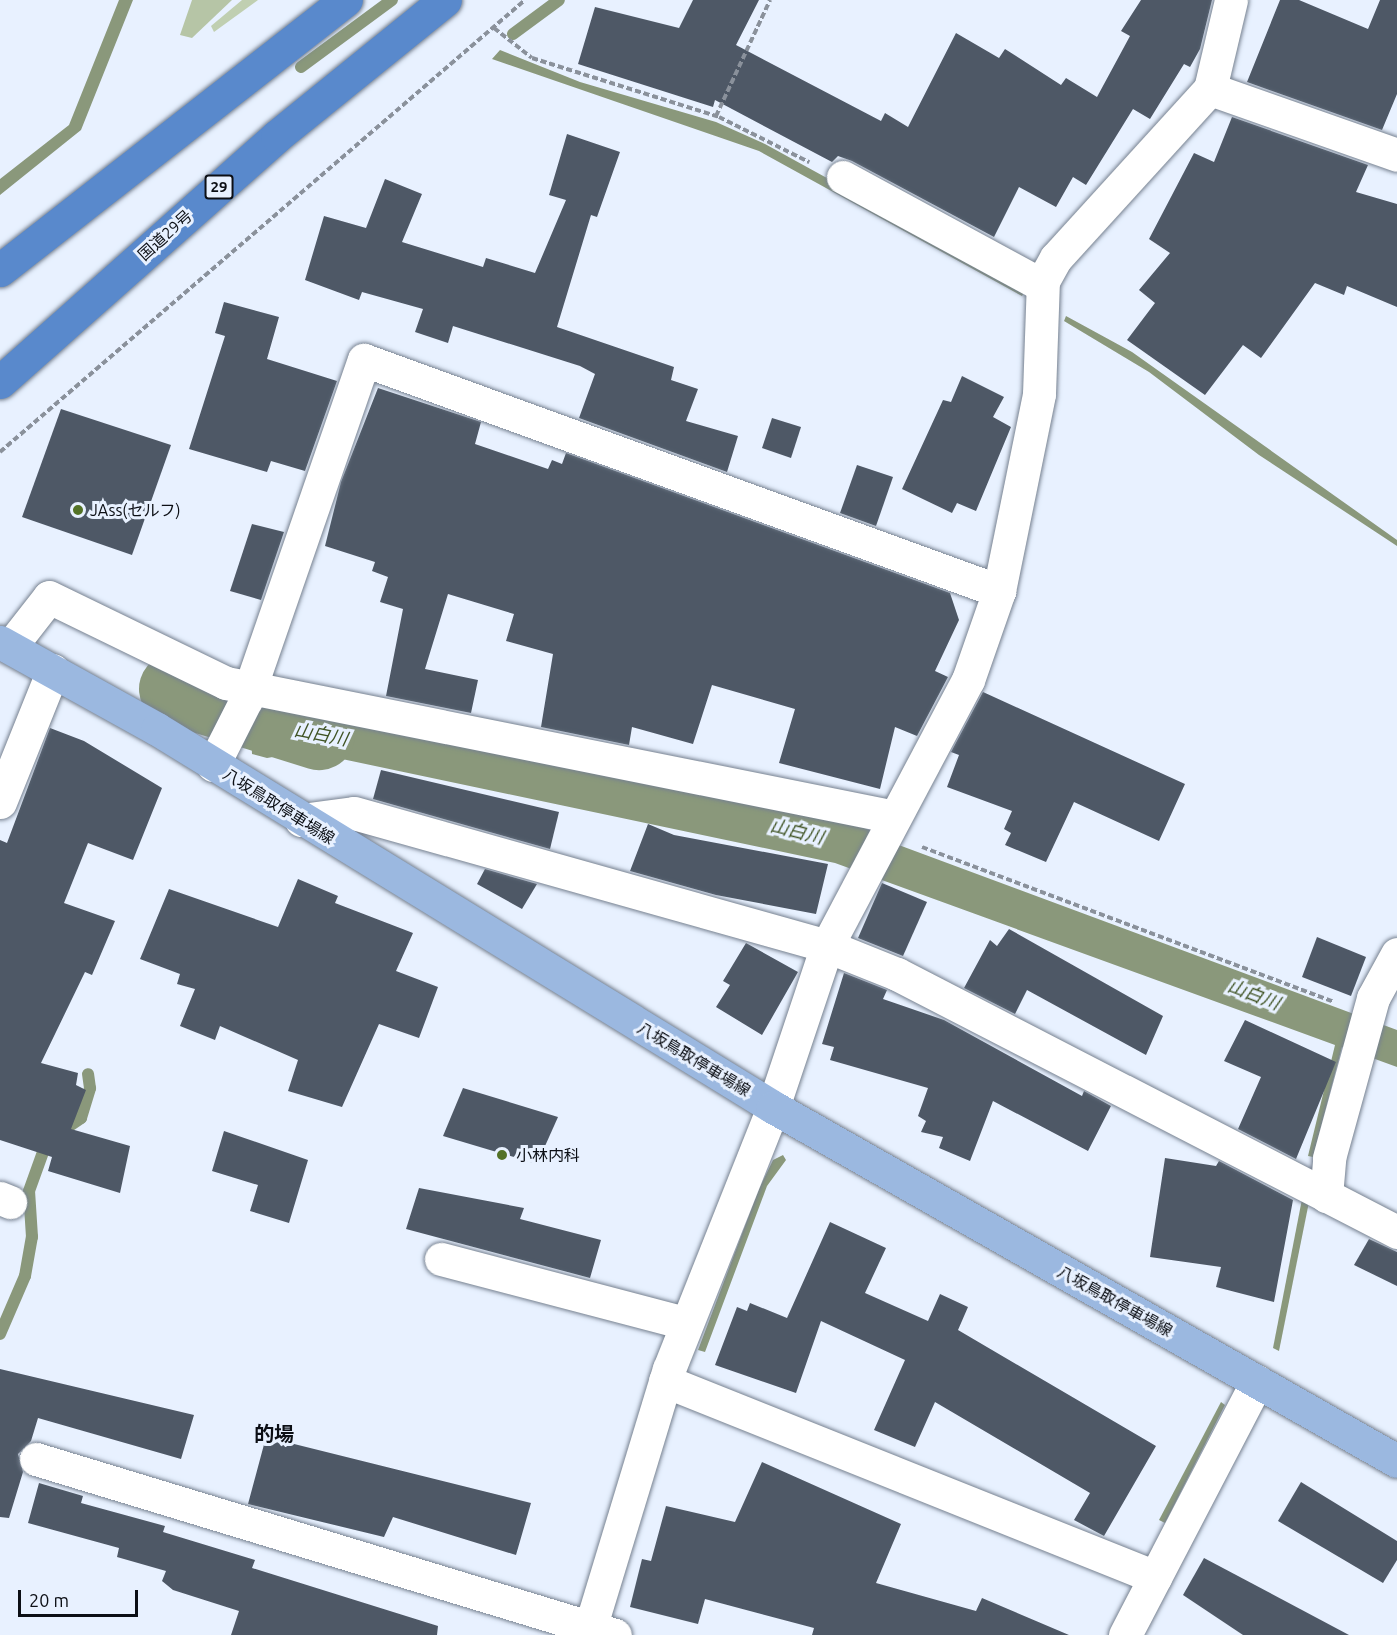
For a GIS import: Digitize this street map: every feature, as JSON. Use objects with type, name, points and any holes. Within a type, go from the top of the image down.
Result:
[{"type":"highway","points":[[0,270],[346,0]]},
{"type":"highway","name":"国道29号","points":[[0,382],[277,136],[445,0]]},
{"type":"main road","name":"八坂鳥取停車場線","points":[[5,644],[213,765],[773,1107],[1397,1461]]},
{"type":"street","points":[[36,1460],[598,1633],[665,1381],[685,1323],[773,1107],[827,946],[968,680],[999,591],[1039,394],[1042,285],[1056,258],[1210,89],[1232,0]]},
{"type":"street","points":[[1210,89],[1397,155]]},
{"type":"street","points":[[843,177],[1042,285]]},
{"type":"street","points":[[213,765],[250,687],[364,360],[999,591]]},
{"type":"street","points":[[5,644],[49,597],[226,683],[891,824]]},
{"type":"street","points":[[0,802],[53,670]]},
{"type":"street","points":[[301,820],[354,813],[827,946],[908,980],[1397,1232]]},
{"type":"street","points":[[1326,1196],[1329,1158],[1369,1014],[1397,954]]},
{"type":"street","points":[[441,1259],[685,1323]]},
{"type":"street","points":[[665,1381],[1155,1577]]},
{"type":"street","points":[[1125,1635],[1257,1381]]},
{"type":"path","points":[[0,452],[525,0]]},
{"type":"path","points":[[716,116],[770,0]]},
{"type":"path","points":[[494,28],[532,58],[716,116],[843,177]]},
{"type":"path","points":[[891,824],[1369,1014]]},
{"type":"shaded area","points":[[192,0],[232,0],[192,38],[180,35]]},
{"type":"shaded area","points":[[242,0],[258,0],[214,32],[211,26]]},
{"type":"water","points":[[119,0],[133,0],[81,130],[0,195],[0,179],[69,125]]},
{"type":"water","points":[[500,50],[580,82],[716,122],[765,144],[1027,288],[1022,296],[759,151],[492,59]]},
{"type":"water","points":[[1066,316],[1132,352],[1397,540],[1397,546],[1259,455],[1149,372],[1064,321]]},
{"type":"water","points":[[262,707],[857,824],[896,844],[1397,1030],[1397,1067],[1342,1047],[1313,1157],[1308,1156],[1335,1045],[835,863],[342,759],[302,752],[267,758],[252,754],[251,731]]},
{"type":"water","points":[[783,1155],[786,1160],[767,1186],[705,1352],[698,1350],[759,1189],[773,1160]]},
{"type":"water","points":[[1303,1194],[1310,1197],[1279,1351],[1273,1348]]},
{"type":"water","points":[[1221,1402],[1225,1405],[1165,1523],[1159,1520]]},
{"type":"building","points":[[693,0],[759,0],[736,45],[881,121],[885,113],[908,127],[956,33],[999,58],[1005,49],[1061,85],[1066,78],[1097,97],[1130,36],[1121,31],[1141,0],[1212,0],[1200,49],[1190,67],[1184,64],[1150,119],[1133,109],[1086,185],[1073,177],[1056,207],[1019,187],[994,237],[852,161],[838,156],[832,162],[715,100],[713,107],[578,64],[595,7],[679,28]]},
{"type":"building","points":[[1280,0],[1299,0],[1368,29],[1380,0],[1397,0],[1397,94],[1382,130],[1247,82]]},
{"type":"building","points":[[1232,117],[1368,165],[1356,192],[1397,204],[1397,307],[1347,286],[1344,295],[1315,283],[1261,358],[1243,345],[1205,395],[1127,340],[1155,303],[1139,290],[1170,253],[1149,239],[1194,153],[1214,162]]},
{"type":"building","points":[[567,134],[620,152],[597,217],[591,215],[557,327],[674,367],[671,380],[698,389],[686,421],[738,436],[727,472],[579,418],[595,374],[580,366],[453,326],[448,343],[415,332],[423,309],[362,292],[359,300],[305,280],[324,216],[366,228],[385,179],[422,194],[402,242],[483,267],[486,258],[535,273],[566,200],[549,195]]},
{"type":"building","points":[[224,302],[279,317],[267,359],[337,381],[305,471],[271,461],[267,472],[189,449],[225,336],[215,333]]},
{"type":"building","points":[[962,376],[1004,397],[993,417],[1011,427],[976,511],[957,503],[952,513],[902,489],[943,400],[951,402]]},
{"type":"building","points":[[378,388],[481,422],[475,444],[548,469],[552,460],[562,464],[566,453],[950,593],[959,620],[935,671],[948,677],[917,736],[895,727],[880,789],[779,763],[795,709],[712,685],[693,744],[632,727],[629,745],[541,727],[553,654],[506,641],[514,614],[448,594],[425,669],[478,680],[471,713],[386,696],[403,609],[380,602],[388,577],[372,571],[375,562],[325,546],[341,482]]},
{"type":"building","points":[[61,409],[171,445],[132,555],[22,517]]},
{"type":"building","points":[[772,418],[801,427],[791,458],[762,448]]},
{"type":"building","points":[[857,465],[893,477],[876,526],[840,513]]},
{"type":"building","points":[[252,524],[284,532],[261,600],[230,591]]},
{"type":"building","points":[[983,692],[1185,784],[1159,841],[1074,802],[1046,862],[1005,845],[1011,833],[1004,829],[1012,811],[947,787],[959,755],[951,752]]},
{"type":"building","points":[[50,728],[84,741],[162,788],[133,860],[88,843],[64,903],[115,921],[92,975],[85,972],[41,1063],[78,1073],[76,1085],[86,1090],[71,1129],[130,1146],[120,1193],[48,1171],[52,1157],[0,1140],[0,840],[7,843]]},
{"type":"building","points":[[381,770],[559,812],[550,849],[373,799]]},
{"type":"building","points":[[648,824],[674,835],[828,864],[816,914],[716,895],[630,871]]},
{"type":"building","points":[[485,869],[537,884],[522,909],[477,884]]},
{"type":"building","points":[[298,879],[338,896],[335,903],[413,933],[396,971],[438,987],[419,1038],[379,1024],[342,1107],[288,1091],[298,1060],[220,1026],[215,1040],[180,1026],[195,989],[177,984],[180,974],[140,959],[169,889],[278,927]]},
{"type":"building","points":[[882,883],[927,902],[903,956],[858,938]]},
{"type":"building","points":[[1009,929],[1163,1016],[1146,1055],[1027,990],[1015,1014],[964,988],[990,940],[997,946]]},
{"type":"building","points":[[1317,937],[1366,957],[1351,996],[1302,977]]},
{"type":"building","points":[[746,943],[798,972],[762,1035],[716,1007],[730,985],[723,981]]},
{"type":"building","points":[[844,973],[887,990],[883,999],[944,1020],[1082,1096],[1084,1091],[1111,1106],[1088,1151],[993,1101],[970,1161],[939,1148],[943,1137],[921,1132],[926,1121],[918,1116],[928,1088],[830,1060],[834,1047],[822,1044]]},
{"type":"building","points":[[1245,1020],[1336,1062],[1296,1159],[1238,1129],[1261,1077],[1224,1061]]},
{"type":"building","points":[[463,1088],[558,1117],[537,1164],[443,1136]]},
{"type":"building","points":[[224,1131],[308,1160],[289,1223],[250,1211],[258,1185],[212,1171]]},
{"type":"building","points":[[1165,1158],[1216,1166],[1219,1161],[1293,1200],[1274,1302],[1216,1287],[1221,1267],[1150,1257]]},
{"type":"building","points":[[419,1188],[524,1208],[520,1219],[601,1240],[590,1278],[406,1229]]},
{"type":"building","points":[[830,1222],[886,1248],[865,1293],[928,1321],[940,1294],[968,1307],[958,1330],[1156,1446],[1104,1536],[1074,1520],[1090,1493],[935,1402],[915,1447],[874,1430],[905,1360],[821,1321],[796,1393],[715,1365],[737,1307],[747,1311],[750,1303],[787,1318]]},
{"type":"building","points":[[1369,1239],[1397,1252],[1397,1286],[1354,1265]]},
{"type":"building","points":[[0,1369],[194,1415],[181,1459],[38,1418],[31,1441],[18,1454],[23,1472],[9,1518],[0,1517]]},
{"type":"building","points":[[266,1437],[531,1503],[516,1555],[393,1517],[384,1537],[248,1504]]},
{"type":"building","points":[[762,1462],[901,1524],[876,1583],[976,1611],[982,1598],[1069,1635],[812,1635],[814,1628],[705,1599],[698,1624],[630,1607],[642,1559],[651,1561],[666,1506],[735,1522]]},
{"type":"building","points":[[1301,1482],[1397,1541],[1397,1560],[1383,1583],[1278,1521]]},
{"type":"building","points":[[39,1483],[83,1496],[81,1503],[165,1526],[163,1532],[255,1560],[252,1568],[438,1626],[437,1635],[231,1635],[239,1611],[173,1590],[162,1581],[166,1571],[117,1557],[119,1548],[28,1523]]},
{"type":"building","points":[[1204,1558],[1349,1635],[1243,1635],[1183,1595]]},
{"type":"waterway","points":[[301,67],[392,0]]},
{"type":"waterway","points":[[513,34],[559,0]]},
{"type":"waterway","name":"山白川","points":[[175,689],[319,734]]},
{"type":"waterway","points":[[62,1131],[81,1118],[90,1088],[88,1074]]},
{"type":"waterway","points":[[0,1334],[25,1276],[32,1237],[29,1191],[47,1141]]},
{"type":"place","name":"JAss(セルフ)","points":[[78,510]]},
{"type":"place","name":"小林内科","points":[[502,1155]]},
{"type":"district","name":"的場","points":[[274,1433]]}]
